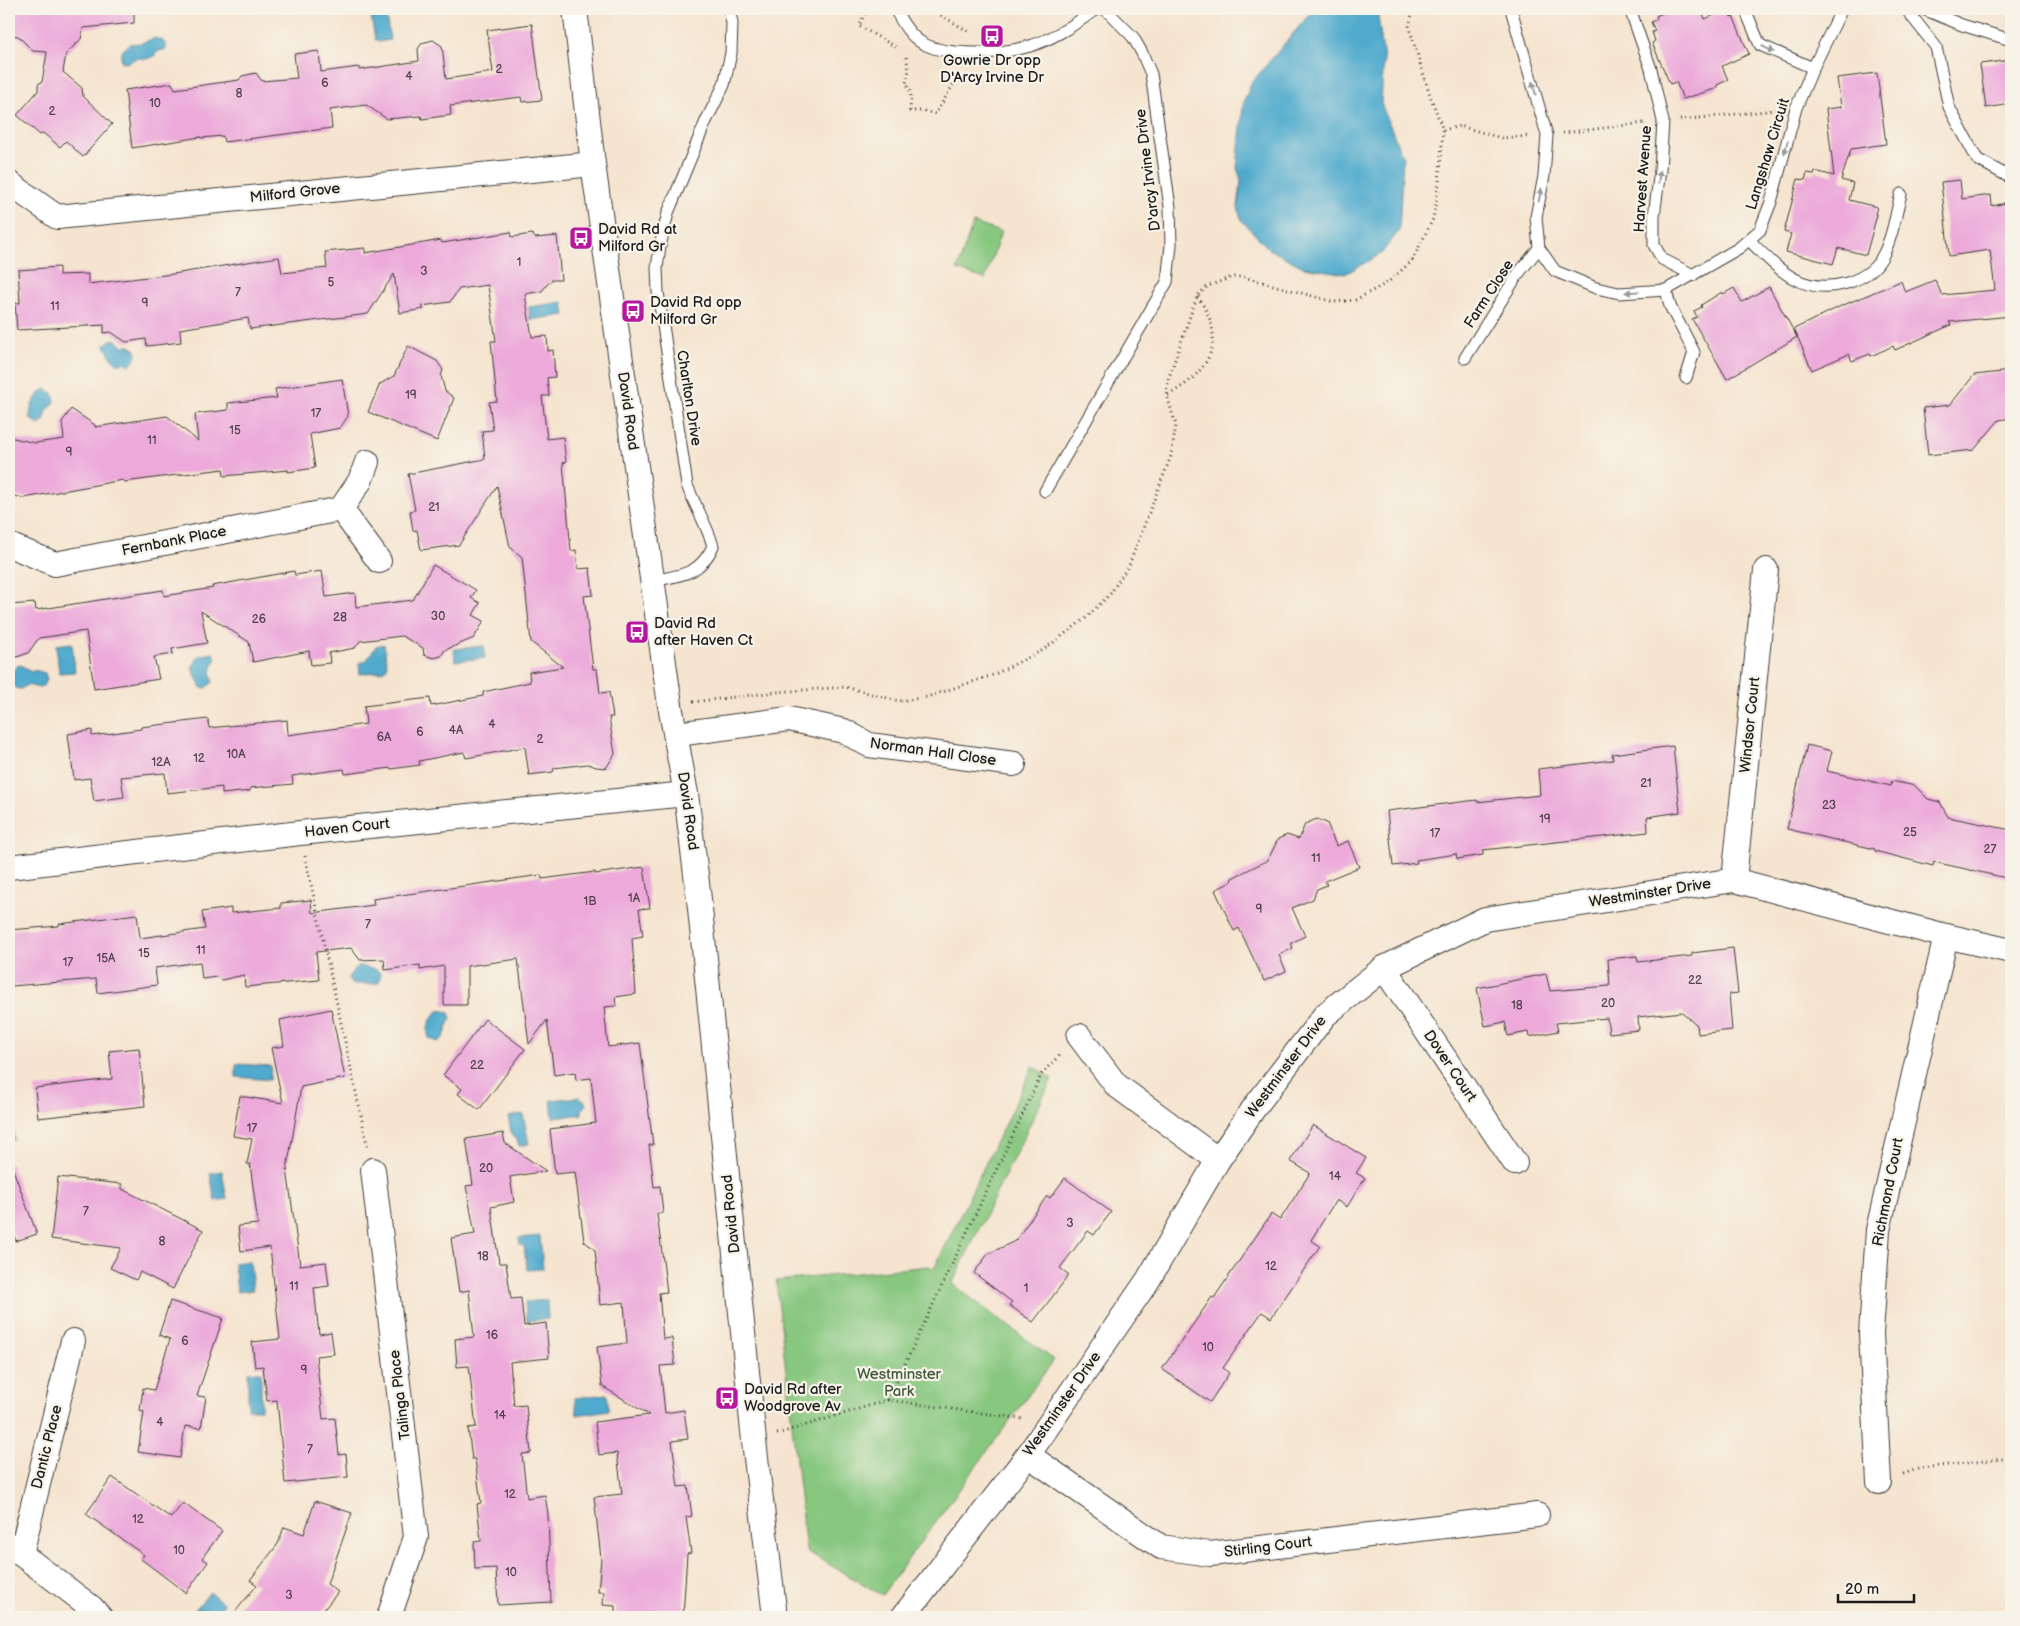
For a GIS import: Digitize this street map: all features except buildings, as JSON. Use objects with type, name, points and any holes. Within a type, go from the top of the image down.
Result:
[{"type":"street","name":"David Road","points":[[575,9],[593,164],[670,705],[686,794],[699,899],[754,1441],[775,1617]]},
{"type":"street","name":"Milford Grove","points":[[9,183],[57,217],[593,164]]},
{"type":"street","points":[[367,462],[360,481],[341,509],[379,561]]},
{"type":"street","name":"Fernbank Place","points":[[9,545],[55,564],[341,509]]},
{"type":"street","name":"Windsor Court","points":[[1734,880],[1766,570]]},
{"type":"street","name":"Norman Hall Close","points":[[676,734],[790,719],[844,731],[869,745],[1014,764]]},
{"type":"street","name":"Haven Court","points":[[9,867],[300,833],[686,794]]},
{"type":"street","name":"Westminster Drive","points":[[903,1617],[1028,1455],[1148,1280],[1218,1160],[1254,1108],[1325,1015],[1384,968],[1485,919],[1734,880],[1946,936],[2011,951]]},
{"type":"street","name":"Richmond Court","points":[[1879,1482],[1871,1334],[1878,1230],[1946,936]]},
{"type":"street","name":"Dover Court","points":[[1384,968],[1515,1163]]},
{"type":"street","points":[[1079,1036],[1116,1085],[1218,1160]]},
{"type":"street","name":"Talinga Place","points":[[373,1170],[416,1537],[388,1617]]},
{"type":"street","name":"Dantic Place","points":[[15,1550],[73,1341]]},
{"type":"street","name":"Stirling Court","points":[[1028,1455],[1161,1547],[1210,1554],[1537,1515]]},
{"type":"street","points":[[15,1550],[100,1617]]},
{"type":"lane","name":"Charlton Drive","points":[[652,581],[697,569],[707,560],[713,546],[708,531],[696,510],[687,485],[658,292],[657,268],[668,213],[706,121],[724,85],[731,53],[732,23],[729,9]]},
{"type":"lane","points":[[895,9],[906,29],[923,43],[944,52],[980,53],[1029,46],[1062,32],[1097,9]]},
{"type":"lane","name":"D'arcy Irvine Drive","points":[[1045,491],[1167,282],[1170,254],[1170,207],[1151,74],[1133,37],[1105,9]]},
{"type":"lane","name":"Langshaw Circuit","points":[[1511,9],[1547,135],[1544,176],[1536,217],[1539,248],[1555,271],[1596,288],[1619,293],[1666,290],[1739,248],[1760,230],[1772,202],[1796,108],[1842,9]]},
{"type":"lane","name":"Harvest Avenue","points":[[1630,9],[1651,69],[1663,121],[1660,170],[1654,216],[1654,245],[1662,259],[1693,274]]},
{"type":"lane","points":[[1744,9],[1760,45],[1813,68]]},
{"type":"lane","points":[[1906,9],[1936,47],[1949,107],[1977,159],[2011,178]]},
{"type":"lane","points":[[1923,9],[2011,40]]},
{"type":"lane","points":[[1749,240],[1781,271],[1804,284],[1822,288],[1854,281],[1866,275],[1878,264],[1885,252],[1901,194]]},
{"type":"lane","name":"Farm Close","points":[[1465,358],[1518,274],[1539,248]]},
{"type":"lane","points":[[1666,290],[1670,306],[1694,352],[1686,378]]},
{"type":"path","points":[[867,9],[859,26],[899,49]]},
{"type":"path","points":[[933,9],[972,33]]},
{"type":"path","points":[[670,705],[776,692],[844,687],[899,702],[927,698],[993,675],[1043,650],[1086,618],[1110,594],[1129,565],[1171,456],[1176,425],[1167,396],[1168,380],[1197,296],[1208,286],[1232,277],[1244,277],[1334,302],[1355,300],[1387,284],[1412,261],[1433,219],[1440,183],[1443,130],[1409,27],[1412,9]]},
{"type":"path","points":[[903,54],[908,59],[909,70],[906,83],[911,93],[910,111],[924,111],[935,114],[953,85],[961,79],[972,79]]},
{"type":"path","points":[[1443,130],[1460,126],[1501,138],[1547,135],[1796,108]]},
{"type":"path","points":[[1167,396],[1183,387],[1203,367],[1210,356],[1214,340],[1212,327],[1207,310],[1197,296]]},
{"type":"path","points":[[300,833],[373,1170]]},
{"type":"path","points":[[888,1400],[1042,1073],[1079,1036]]},
{"type":"path","points":[[754,1441],[888,1400],[1050,1423]]},
{"type":"path","points":[[1879,1482],[1921,1468],[2011,1458]]},
{"type":"green space","points":[[973,223],[1001,232],[985,279],[957,270]]},
{"type":"green space","name":"Westminster Park","points":[[1033,1066],[1052,1079],[952,1284],[1054,1360],[882,1595],[806,1551],[776,1281],[929,1266],[934,1269]]},
{"type":"water","points":[[385,9],[390,40],[378,42],[375,39],[370,10]]},
{"type":"water","points":[[1314,9],[1377,9],[1384,59],[1381,103],[1403,158],[1399,231],[1381,254],[1345,274],[1303,267],[1269,249],[1241,220],[1238,207],[1241,180],[1237,168],[1243,105],[1251,83]]},
{"type":"water","points":[[155,38],[162,40],[166,45],[166,49],[146,59],[137,58],[126,63],[121,61],[121,52],[129,44],[141,43]]},
{"type":"water","points":[[563,302],[565,315],[530,320],[529,307]]},
{"type":"water","points":[[115,339],[123,346],[128,345],[136,350],[135,359],[130,364],[116,362],[111,357],[105,345],[110,340]]},
{"type":"water","points":[[45,389],[53,393],[55,402],[47,411],[44,421],[39,425],[30,418],[30,414],[36,398]]},
{"type":"water","points":[[72,643],[75,672],[59,673],[56,645]]},
{"type":"water","points":[[384,644],[387,667],[384,671],[360,674],[359,663],[366,661],[376,646]]},
{"type":"water","points":[[484,646],[485,658],[455,661],[454,649]]},
{"type":"water","points":[[213,653],[216,658],[211,671],[213,682],[206,688],[201,688],[192,668],[199,656]]},
{"type":"water","points":[[21,665],[31,672],[35,670],[45,673],[47,679],[44,685],[39,688],[27,685],[21,689],[15,688],[11,682],[11,677],[17,666]]},
{"type":"water","points":[[360,966],[377,970],[381,974],[379,982],[374,984],[351,984],[348,978],[354,969]]},
{"type":"water","points":[[439,1010],[449,1012],[451,1018],[444,1037],[438,1042],[429,1038],[428,1027],[431,1019]]},
{"type":"water","points":[[236,1064],[271,1066],[270,1080],[236,1077]]},
{"type":"water","points":[[580,1097],[587,1105],[582,1109],[582,1114],[553,1118],[551,1100]]},
{"type":"water","points":[[523,1114],[529,1144],[519,1146],[517,1140],[512,1136],[508,1117]]},
{"type":"water","points":[[9,1119],[13,1119],[14,1140],[9,1140]]},
{"type":"water","points":[[222,1171],[227,1199],[215,1201],[210,1173]]},
{"type":"water","points":[[540,1236],[543,1269],[527,1270],[524,1246],[520,1245],[519,1238]]},
{"type":"water","points":[[250,1261],[253,1290],[237,1292],[234,1263]]},
{"type":"water","points":[[547,1300],[548,1319],[527,1321],[525,1302]]},
{"type":"water","points":[[248,1372],[261,1372],[261,1409],[248,1409]]},
{"type":"water","points":[[607,1394],[609,1410],[577,1415],[575,1398]]},
{"type":"water","points":[[210,1592],[224,1604],[213,1617],[189,1617]]},
{"type":"place","name":"Gowrie Dr opp D'Arcy Irvine Dr","points":[[992,36]]},
{"type":"place","name":"David Rd at Milford Gr","points":[[581,238]]},
{"type":"place","name":"David Rd opp Milford Gr","points":[[633,311]]},
{"type":"place","name":"David Rd after Haven Ct","points":[[637,632]]},
{"type":"place","name":"David Rd after Woodgrove Av","points":[[727,1398]]}]
